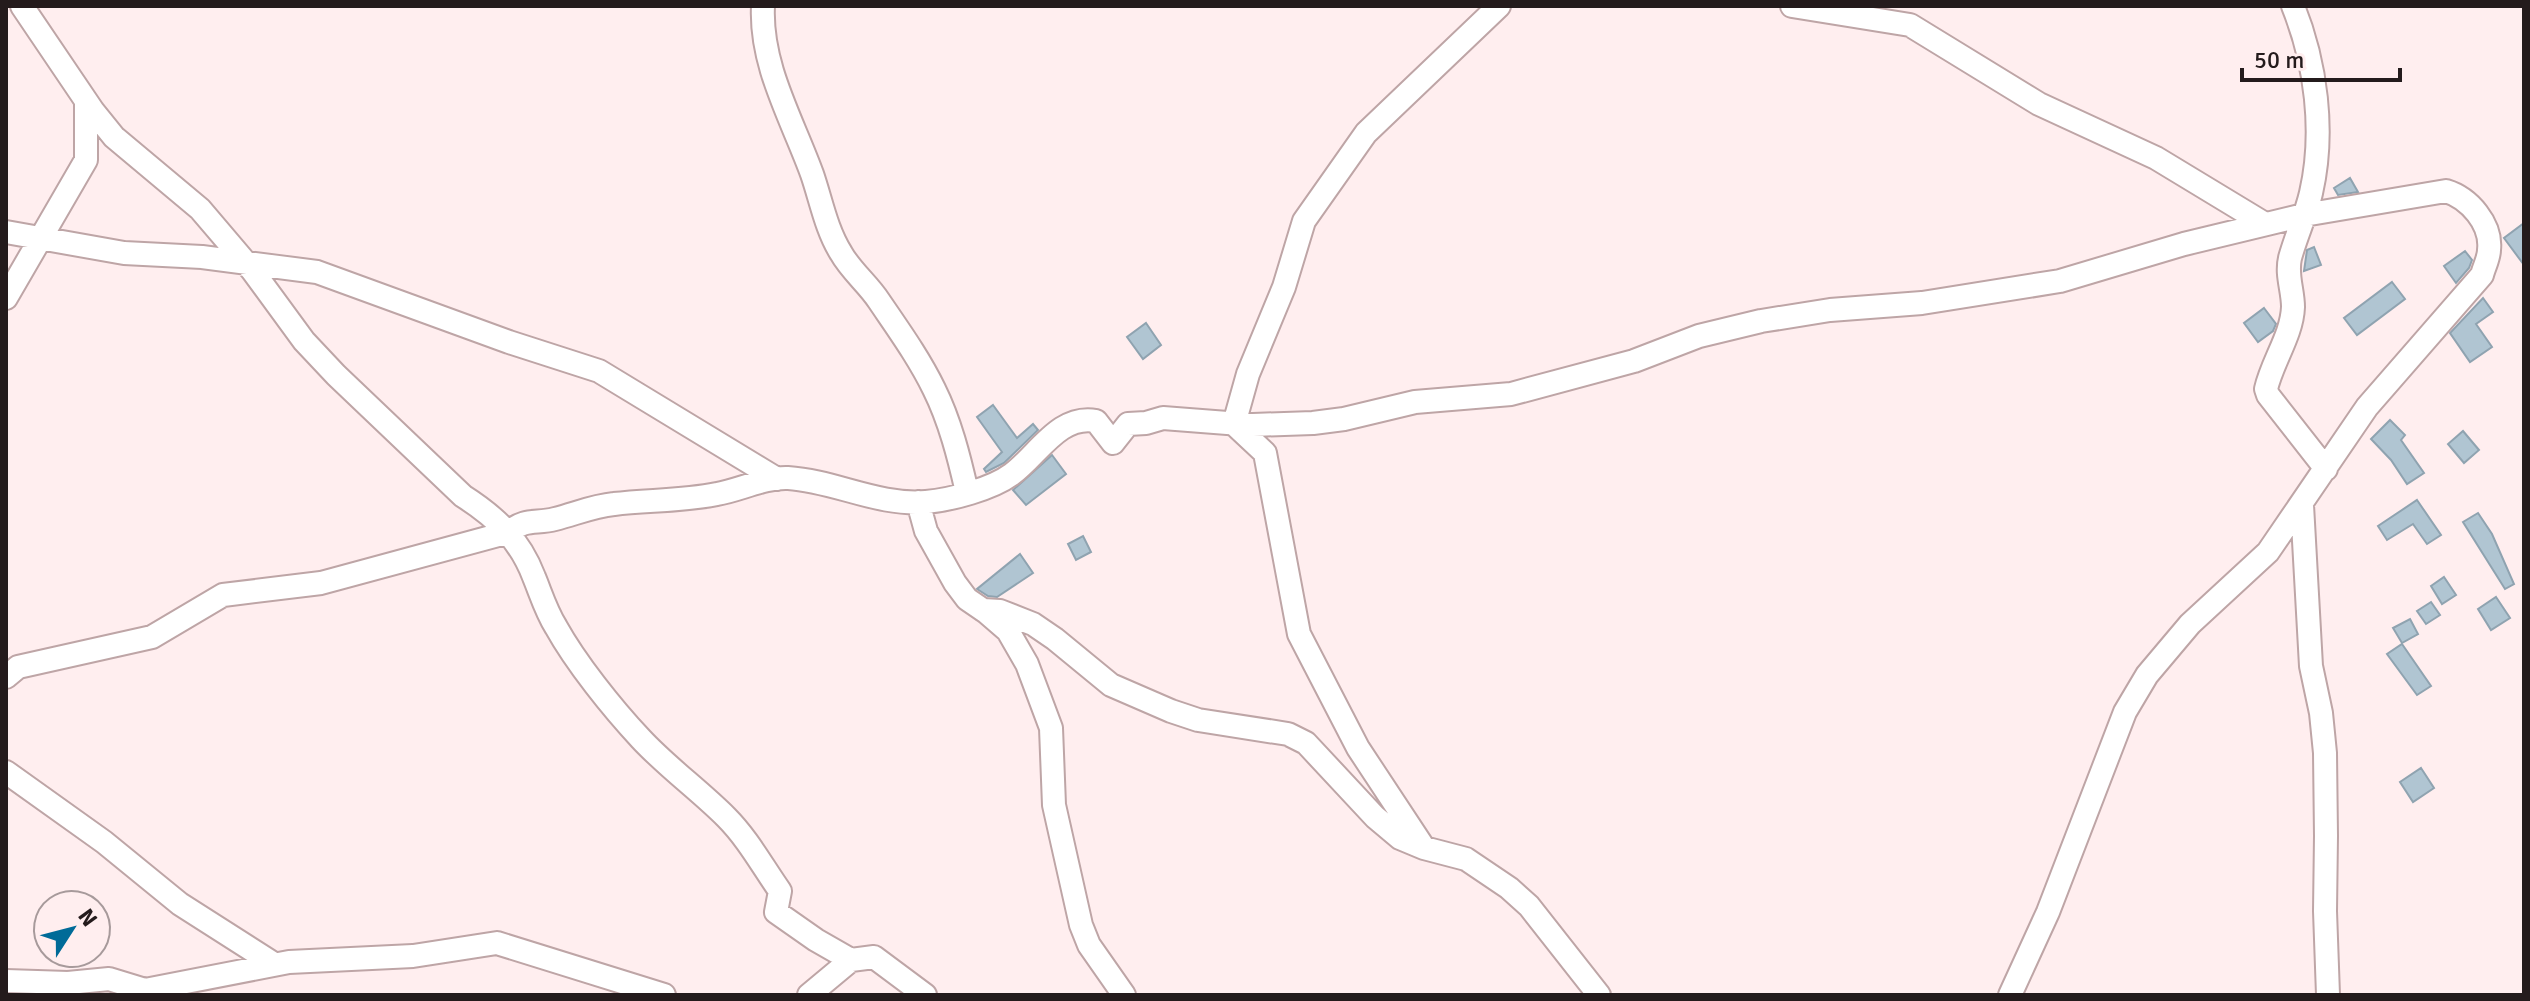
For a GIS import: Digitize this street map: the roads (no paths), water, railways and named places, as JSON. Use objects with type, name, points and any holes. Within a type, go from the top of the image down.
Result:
[{"type":"street","points":[[22,6],[114,137],[200,209],[246,263],[304,341],[336,375],[463,496],[509,532],[533,574],[556,628],[572,652],[641,739],[741,834],[780,891],[776,912],[851,960]]},
{"type":"street","points":[[763,6],[762,27],[768,56],[830,231],[842,255],[877,298],[934,389],[960,461],[967,492]]},
{"type":"street","points":[[1234,424],[1248,374],[1284,287],[1304,221],[1366,133],[1499,6]]},
{"type":"street","points":[[1792,6],[1910,25],[2039,104],[2156,158],[2265,224]]},
{"type":"street","points":[[2293,6],[2303,32],[2317,106],[2316,163],[2289,261],[2293,308],[2266,389],[2326,469]]},
{"type":"street","points":[[6,298],[86,160],[86,100]]},
{"type":"street","points":[[6,677],[18,667],[152,637],[223,595],[321,583],[509,532],[520,523],[554,520],[612,504],[715,495],[777,479],[808,480],[873,497],[918,502],[948,499],[1013,474],[1040,445],[1080,419],[1096,421],[1113,443],[1128,424],[1163,418],[1234,424],[1313,423],[1415,402],[1511,394],[1634,361],[1699,336],[1761,321],[1830,310],[1922,303],[2060,281],[2184,244],[2304,215],[2446,191],[2463,198],[2488,231],[2489,250],[2482,275],[2367,407],[2268,552],[2190,624],[2164,652],[2140,687],[2125,712],[2048,912],[2010,995]]},
{"type":"street","points":[[6,232],[124,253],[202,257],[317,272],[509,342],[599,371],[777,479]]},
{"type":"street","points":[[1234,424],[1265,453],[1299,634],[1358,748],[1424,848]]},
{"type":"street","points":[[918,502],[926,531],[955,583],[967,599],[1008,631],[1017,644],[1045,709],[1053,748],[1054,805],[1081,925],[1089,945],[1124,995]]},
{"type":"street","points":[[2302,505],[2311,666],[2321,713],[2325,753],[2328,995]]},
{"type":"street","points":[[983,610],[1000,611],[1033,624],[1111,685],[1171,711],[1198,720],[1288,734],[1306,743],[1375,817],[1400,838],[1466,859],[1509,888],[1529,906],[1599,995]]},
{"type":"street","points":[[6,772],[104,842],[180,904],[274,964]]},
{"type":"street","points":[[6,981],[68,983],[109,979],[145,990],[274,964],[413,956],[497,943],[664,995]]},
{"type":"street","points":[[809,995],[851,960],[874,957],[925,995]]}]
